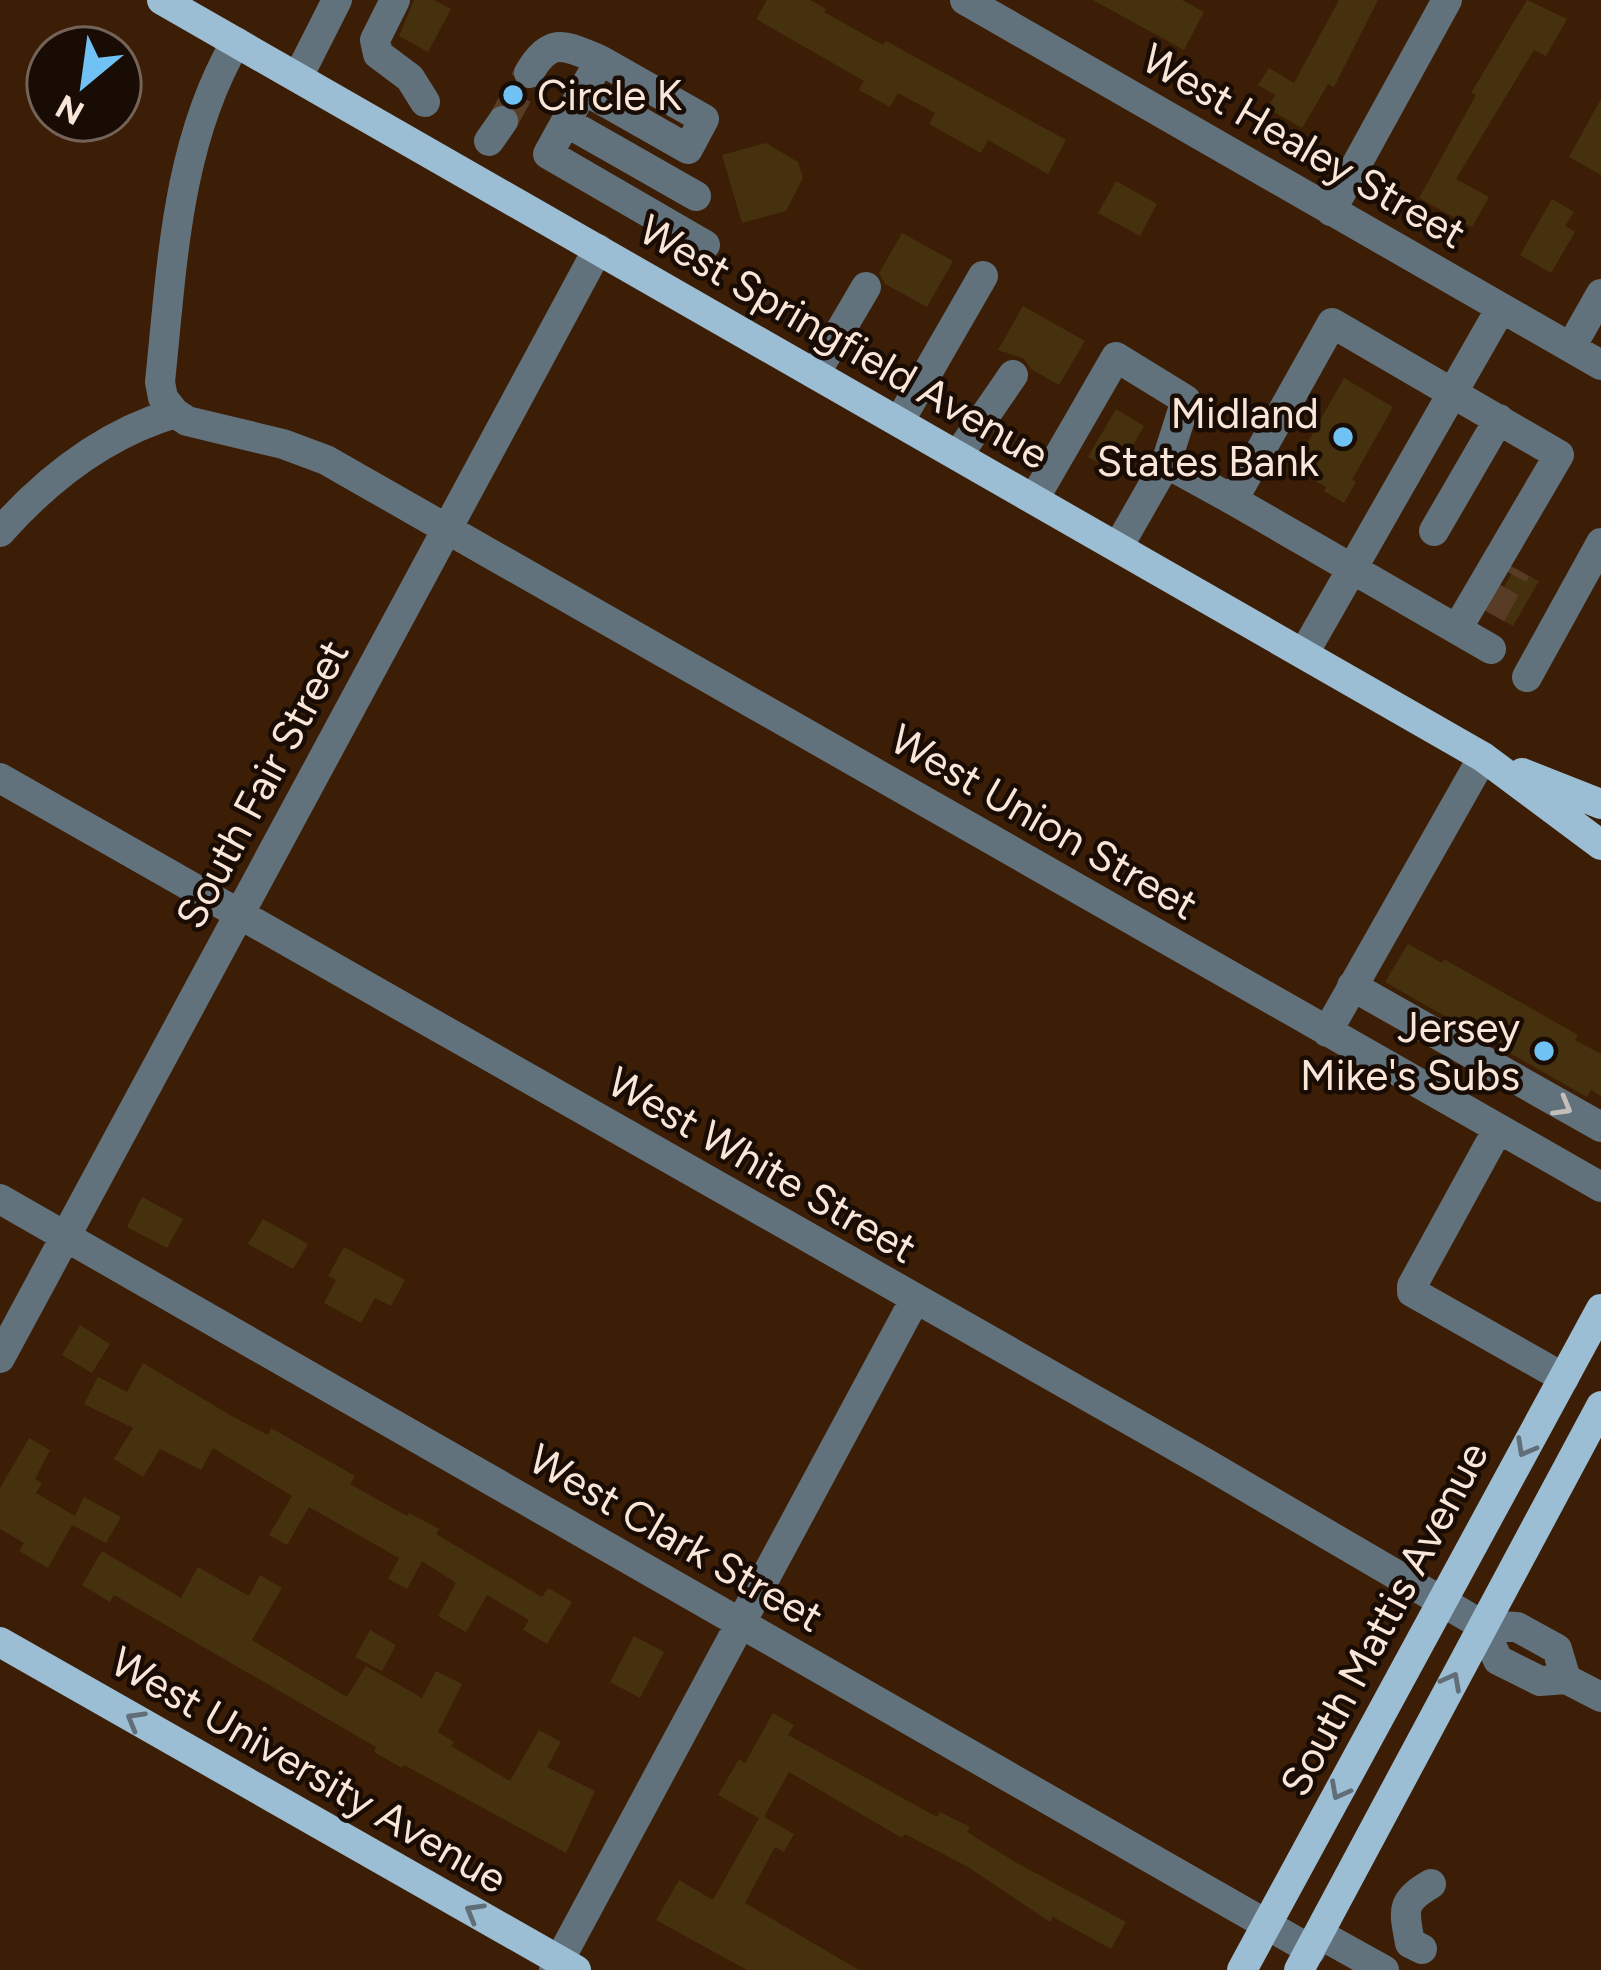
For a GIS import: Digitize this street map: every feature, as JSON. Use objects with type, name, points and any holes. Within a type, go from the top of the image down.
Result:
[{"type":"main road","name":"West Springfield Avenue","points":[[162,0],[1304,653],[1483,758],[1601,844]]},
{"type":"main road","name":"West Springfield Avenue","points":[[1483,758],[1601,804]]},
{"type":"main road","name":"South Mattis Avenue","points":[[1242,1970],[1601,1309]]},
{"type":"main road","points":[[1310,1951],[1601,1406]]},
{"type":"main road","name":"West University Avenue","points":[[0,1642],[563,1967]]},
{"type":"street","points":[[298,77],[337,0]]},
{"type":"street","points":[[395,0],[375,40],[378,54],[410,78],[425,102]]},
{"type":"street","name":"West Healey Street","points":[[964,0],[1601,365]]},
{"type":"street","points":[[1331,211],[1447,0]]},
{"type":"street","points":[[0,532],[56,476],[88,452],[175,413],[163,398],[160,382],[177,229],[208,99],[236,42]]},
{"type":"street","points":[[530,73],[540,54],[551,46],[568,47],[601,60],[704,119],[688,149],[584,90]]},
{"type":"street","points":[[601,60],[548,154],[706,245]]},
{"type":"street","points":[[566,122],[696,196]]},
{"type":"street","name":"South Fair Street","points":[[0,1358],[598,250]]},
{"type":"street","points":[[899,422],[983,276]]},
{"type":"street","points":[[815,374],[866,286]]},
{"type":"street","points":[[1571,347],[1601,294]]},
{"type":"street","points":[[1304,653],[1502,308]]},
{"type":"street","points":[[1166,464],[1352,569],[1478,633],[1559,455],[1332,323],[1233,500]]},
{"type":"street","points":[[1034,499],[1116,358],[1186,400],[1166,464],[1118,547]]},
{"type":"street","points":[[958,455],[1013,375]]},
{"type":"street","name":"West Union Street","points":[[175,413],[187,421],[284,444],[326,460],[1601,1187]]},
{"type":"street","points":[[1433,531],[1499,419]]},
{"type":"street","points":[[1516,569],[1553,502],[1551,470]]},
{"type":"street","points":[[1527,676],[1601,543]]},
{"type":"street","points":[[1327,1032],[1483,758]]},
{"type":"street","name":"West White Street","points":[[0,778],[1481,1625],[1516,1627],[1557,1649],[1565,1679],[1601,1697]]},
{"type":"street","points":[[1352,986],[1601,1127]]},
{"type":"street","points":[[1498,1129],[1412,1292],[1564,1378]]},
{"type":"street","name":"West Clark Street","points":[[0,1199],[1310,1951],[1384,1970]]},
{"type":"street","points":[[563,1967],[914,1300]]},
{"type":"street","points":[[1422,1949],[1410,1942],[1406,1905],[1411,1895],[1431,1884]]},
{"type":"building","points":[[414,0],[434,0],[451,9],[428,52],[399,36]]},
{"type":"building","points":[[767,0],[810,0],[883,45],[886,41],[1066,140],[1048,174],[988,140],[981,153],[929,124],[935,113],[898,93],[890,107],[859,90],[864,81],[756,19]]},
{"type":"building","points":[[1093,0],[1182,0],[1204,12],[1184,50]]},
{"type":"building","points":[[1339,0],[1378,0],[1334,87],[1328,84],[1302,128],[1267,108],[1275,95],[1258,85],[1269,68],[1294,83]]},
{"type":"building","points":[[1527,0],[1567,19],[1546,56],[1534,50],[1456,179],[1489,197],[1472,227],[1419,198],[1476,95],[1471,93]]},
{"type":"building","points":[[1601,99],[1601,175],[1569,157]]},
{"type":"building","name":"Circle K","points":[[766,143],[798,162],[803,178],[786,211],[742,223],[722,155]]},
{"type":"building","points":[[1116,181],[1157,204],[1140,236],[1098,213]]},
{"type":"building","points":[[1552,199],[1574,212],[1565,226],[1575,232],[1551,273],[1520,255]]},
{"type":"building","points":[[902,233],[953,261],[927,307],[885,284],[879,273]]},
{"type":"building","points":[[1023,306],[1085,341],[1059,385],[1031,369],[1023,358],[998,350]]},
{"type":"building","name":"Midland States Bank","points":[[1344,378],[1393,407],[1344,503],[1293,468]]},
{"type":"building","points":[[1116,409],[1144,426],[1117,473],[1088,457]]},
{"type":"building","points":[[1515,568],[1539,581],[1513,626],[1489,613]]},
{"type":"building","points":[[1408,944],[1442,963],[1444,959],[1578,1035],[1575,1040],[1601,1054],[1601,1096],[1591,1090],[1587,1097],[1385,982]]},
{"type":"building","points":[[142,1197],[183,1219],[167,1248],[127,1227]]},
{"type":"building","points":[[263,1219],[308,1244],[293,1269],[248,1244]]},
{"type":"building","points":[[344,1247],[405,1280],[391,1306],[375,1298],[361,1323],[324,1303],[336,1280],[328,1276]]},
{"type":"building","points":[[80,1325],[110,1344],[92,1373],[62,1355]]},
{"type":"building","points":[[143,1363],[230,1415],[268,1435],[271,1428],[355,1476],[350,1484],[439,1529],[436,1534],[542,1597],[548,1588],[572,1602],[547,1644],[523,1630],[529,1620],[487,1595],[466,1632],[438,1616],[456,1583],[422,1561],[407,1589],[388,1579],[399,1558],[309,1507],[287,1545],[269,1535],[292,1496],[213,1448],[201,1470],[160,1449],[143,1477],[114,1459],[133,1428],[84,1404],[98,1377],[127,1392]]},
{"type":"building","points":[[29,1438],[50,1450],[35,1479],[42,1483],[36,1493],[75,1516],[84,1497],[121,1517],[106,1543],[72,1525],[48,1568],[19,1551],[24,1543],[0,1529],[0,1488]]},
{"type":"building","points":[[102,1551],[181,1598],[198,1567],[249,1596],[260,1575],[282,1588],[252,1640],[347,1697],[366,1666],[422,1698],[436,1671],[462,1684],[438,1732],[454,1742],[451,1746],[510,1781],[539,1730],[561,1742],[547,1767],[595,1791],[566,1853],[402,1768],[374,1752],[376,1747],[114,1595],[110,1602],[82,1585]]},
{"type":"building","points":[[370,1630],[396,1645],[382,1671],[355,1657]]},
{"type":"building","points":[[634,1636],[664,1652],[640,1698],[610,1682]]},
{"type":"building","points":[[773,1713],[794,1725],[788,1735],[937,1817],[940,1812],[970,1827],[967,1832],[1015,1862],[1126,1922],[1111,1949],[1053,1917],[1050,1922],[968,1867],[905,1834],[902,1838],[789,1772],[764,1817],[794,1834],[784,1852],[775,1847],[745,1903],[859,1970],[747,1970],[656,1920],[679,1880],[713,1900],[759,1818],[718,1795],[739,1759],[745,1763]]},
{"type":"tunnel","points":[[503,121],[529,73]]},
{"type":"tunnel","points":[[1491,614],[1516,569]]},
{"type":"place","name":"Circle K","points":[[513,95]]},
{"type":"place","name":"Midland States Bank","points":[[1343,437]]},
{"type":"place","name":"Jersey Mike's Subs","points":[[1544,1051]]}]
